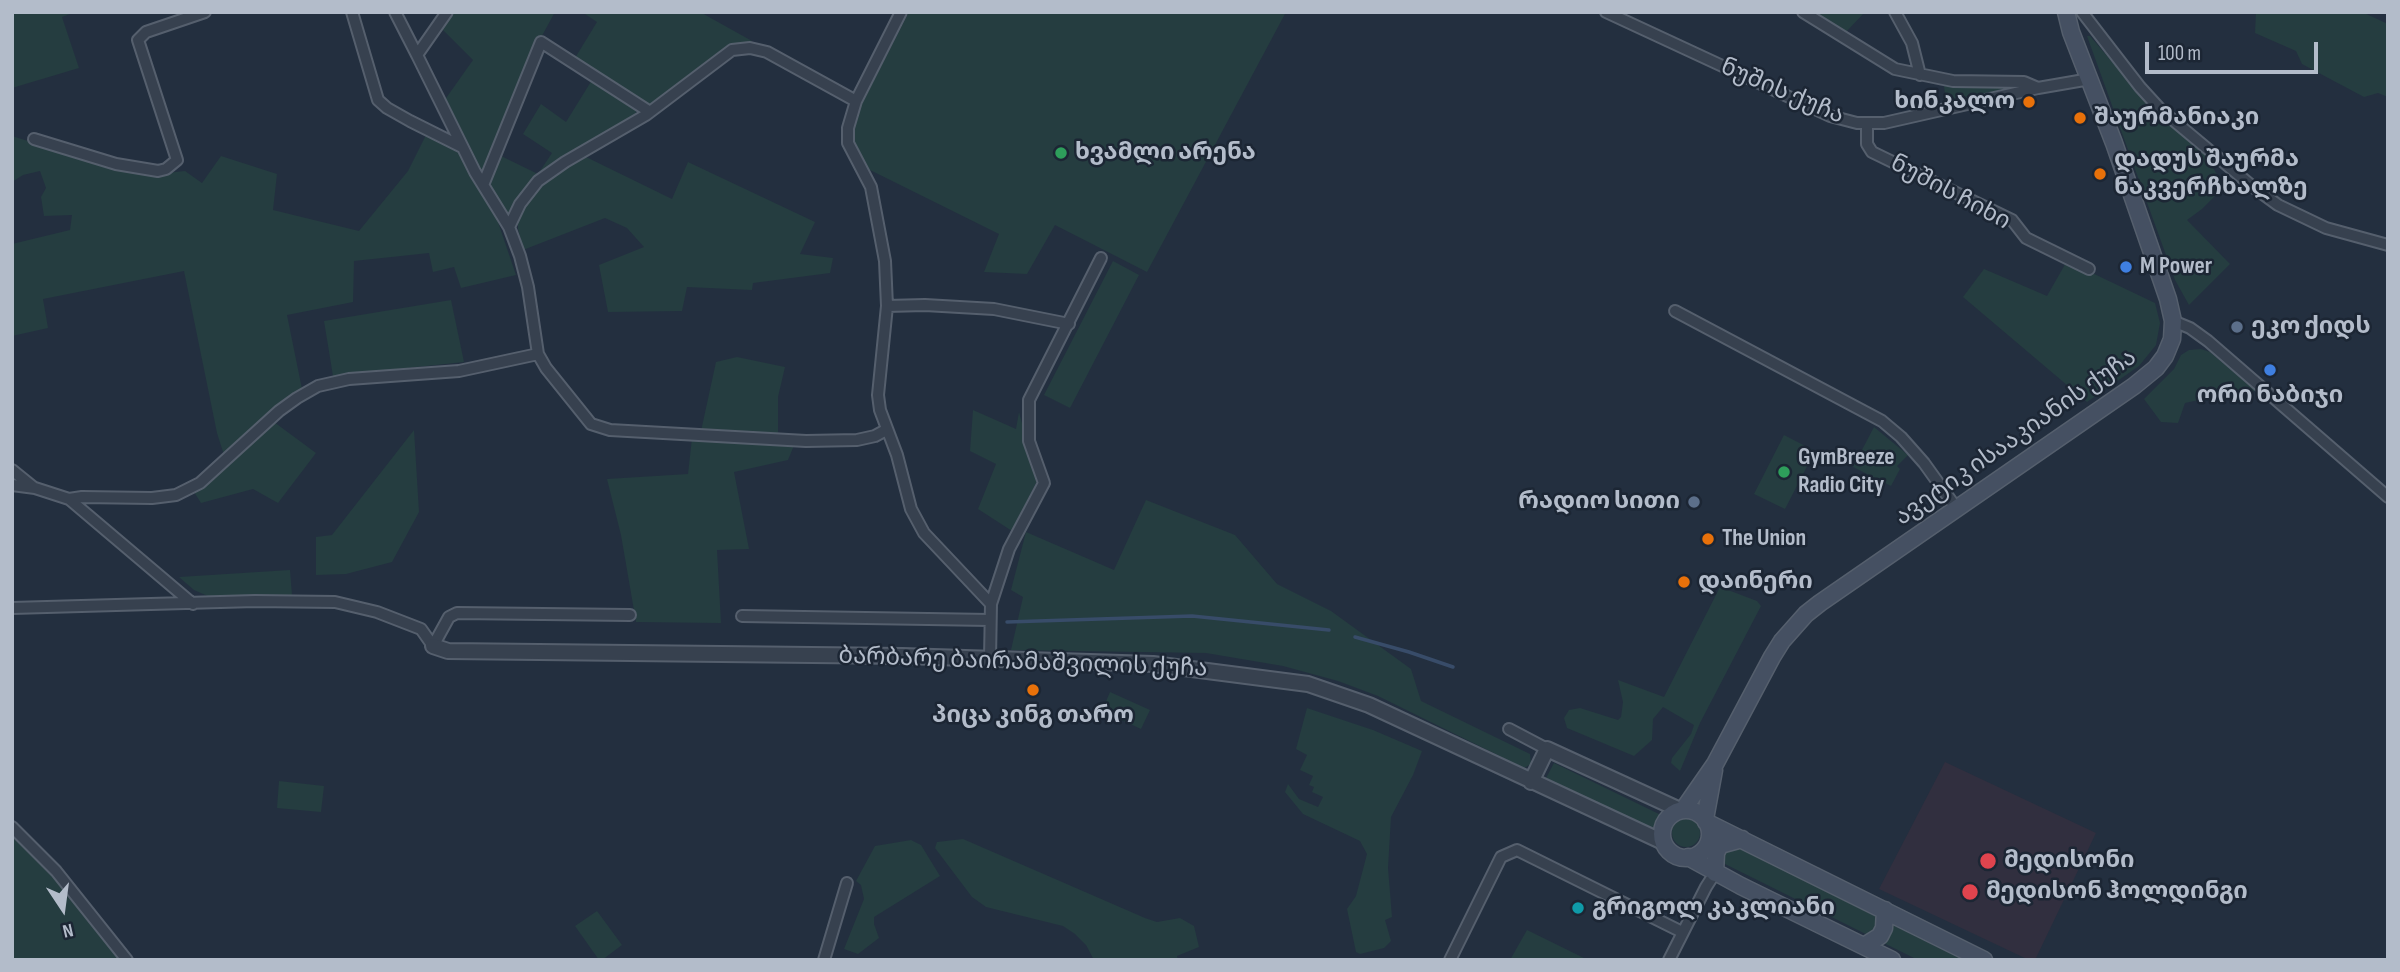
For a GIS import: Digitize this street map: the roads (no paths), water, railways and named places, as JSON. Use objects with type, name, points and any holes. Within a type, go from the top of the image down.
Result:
[{"type":"main road","name":"ავეტიკ ისააკიანის ქუჩა","points":[[1682,810],[1716,764],[1772,657],[1793,627],[1820,603],[2148,376],[2169,348],[2173,321],[2168,299],[2066,12]]},
{"type":"main road","name":"ავეტიკ ისააკიანის ქუჩა","points":[[1705,820],[1716,764]]},
{"type":"main road","points":[[1892,960],[1715,873],[1688,857],[1670,852],[1663,842],[1663,826],[1673,813],[1682,810],[1695,812],[1742,839],[1984,960]]},
{"type":"main road","points":[[1688,857],[1697,855],[1709,840],[1705,820]]},
{"type":"main road","points":[[1715,873],[1716,853],[1720,845],[1742,839]]},
{"type":"main road","points":[[1864,946],[1880,936],[1884,928],[1885,910]]},
{"type":"street","points":[[34,139],[116,164],[158,171],[166,169],[177,160],[138,40],[146,32],[205,12]]},
{"type":"street","points":[[352,12],[378,100],[410,121],[462,147]]},
{"type":"street","points":[[395,12],[462,147],[509,228],[528,287],[538,354],[586,418],[598,428],[806,441],[858,440],[886,430]]},
{"type":"street","points":[[417,55],[447,12]]},
{"type":"street","points":[[901,12],[849,118],[848,143],[871,187],[886,261],[887,306],[878,395],[911,509],[924,533],[991,604]]},
{"type":"street","name":"ნუშის ქუჩა","points":[[1606,12],[1830,116],[1867,123],[1884,123],[2090,79]]},
{"type":"street","points":[[1803,12],[1895,69],[1953,81],[2024,82],[2038,88]]},
{"type":"street","points":[[1895,12],[1912,43],[1920,75]]},
{"type":"street","points":[[2082,12],[2161,110],[2252,187],[2278,205],[2326,228],[2388,245]]},
{"type":"street","points":[[483,185],[541,42],[650,112]]},
{"type":"street","points":[[509,228],[520,204],[538,181],[650,112],[732,50],[750,48],[767,52],[856,101]]},
{"type":"street","name":"ნუშის ჩიხი","points":[[1867,123],[1867,144],[1872,152],[2012,220],[2026,238],[2089,269]]},
{"type":"street","points":[[990,658],[991,604],[1009,549],[1044,483],[1029,441],[1029,400],[1101,258]]},
{"type":"street","points":[[887,306],[994,309],[1069,324]]},
{"type":"street","points":[[1675,311],[1882,421],[1924,463],[1957,509]]},
{"type":"street","points":[[2173,321],[2190,328],[2208,341],[2388,497]]},
{"type":"street","points":[[69,499],[152,498],[176,495],[200,482],[279,411],[318,386],[349,379],[459,371],[538,354]]},
{"type":"street","points":[[12,470],[35,488]]},
{"type":"street","points":[[12,485],[35,488],[69,499],[193,604]]},
{"type":"street","points":[[12,608],[255,601],[335,602],[377,612],[421,629],[433,646],[449,617],[457,613],[630,615]]},
{"type":"street","name":"ბარბარე ბაირამაშვილის ქუჩა","points":[[742,616],[989,620]]},
{"type":"street","name":"ბარბარე ბაირამაშვილის ქუჩა","points":[[433,646],[448,651],[990,658],[1153,664],[1308,684],[1369,705],[1663,842]]},
{"type":"street","points":[[1509,729],[1682,810]]},
{"type":"street","points":[[1531,782],[1547,749]]},
{"type":"street","points":[[12,827],[56,871],[127,960]]},
{"type":"street","points":[[1450,960],[1501,858],[1517,850],[1682,932]]},
{"type":"street","points":[[1669,960],[1715,873]]},
{"type":"street","points":[[824,960],[846,883]]},
{"type":"waterway","points":[[1007,622],[1192,616],[1329,630]]},
{"type":"waterway","points":[[1355,637],[1453,667]]},
{"type":"place","name":"ხინკალო","points":[[2029,102]]},
{"type":"place","name":"შაურმანიაკი","points":[[2080,118]]},
{"type":"place","name":"ხვამლი არენა","points":[[1061,153]]},
{"type":"place","name":"დადუს შაურმა ნაკვერჩხალზე","points":[[2100,174]]},
{"type":"place","name":"M Power","points":[[2126,267]]},
{"type":"place","name":"ეკო ქიდს","points":[[2237,327]]},
{"type":"place","name":"ორი ნაბიჯი","points":[[2270,370]]},
{"type":"place","name":"GymBreeze Radio City","points":[[1784,472]]},
{"type":"place","name":"რადიო სითი","points":[[1694,502]]},
{"type":"place","name":"The Union","points":[[1708,539]]},
{"type":"place","name":"დაინერი","points":[[1684,582]]},
{"type":"place","name":"პიცა კინგ თარო","points":[[1033,690]]},
{"type":"place","name":"მედისონი","points":[[1988,861]]},
{"type":"place","name":"მედისონ ჰოლდინგი","points":[[1970,892]]},
{"type":"place","name":"გრიგოლ კაკლიანი","points":[[1578,908]]}]
